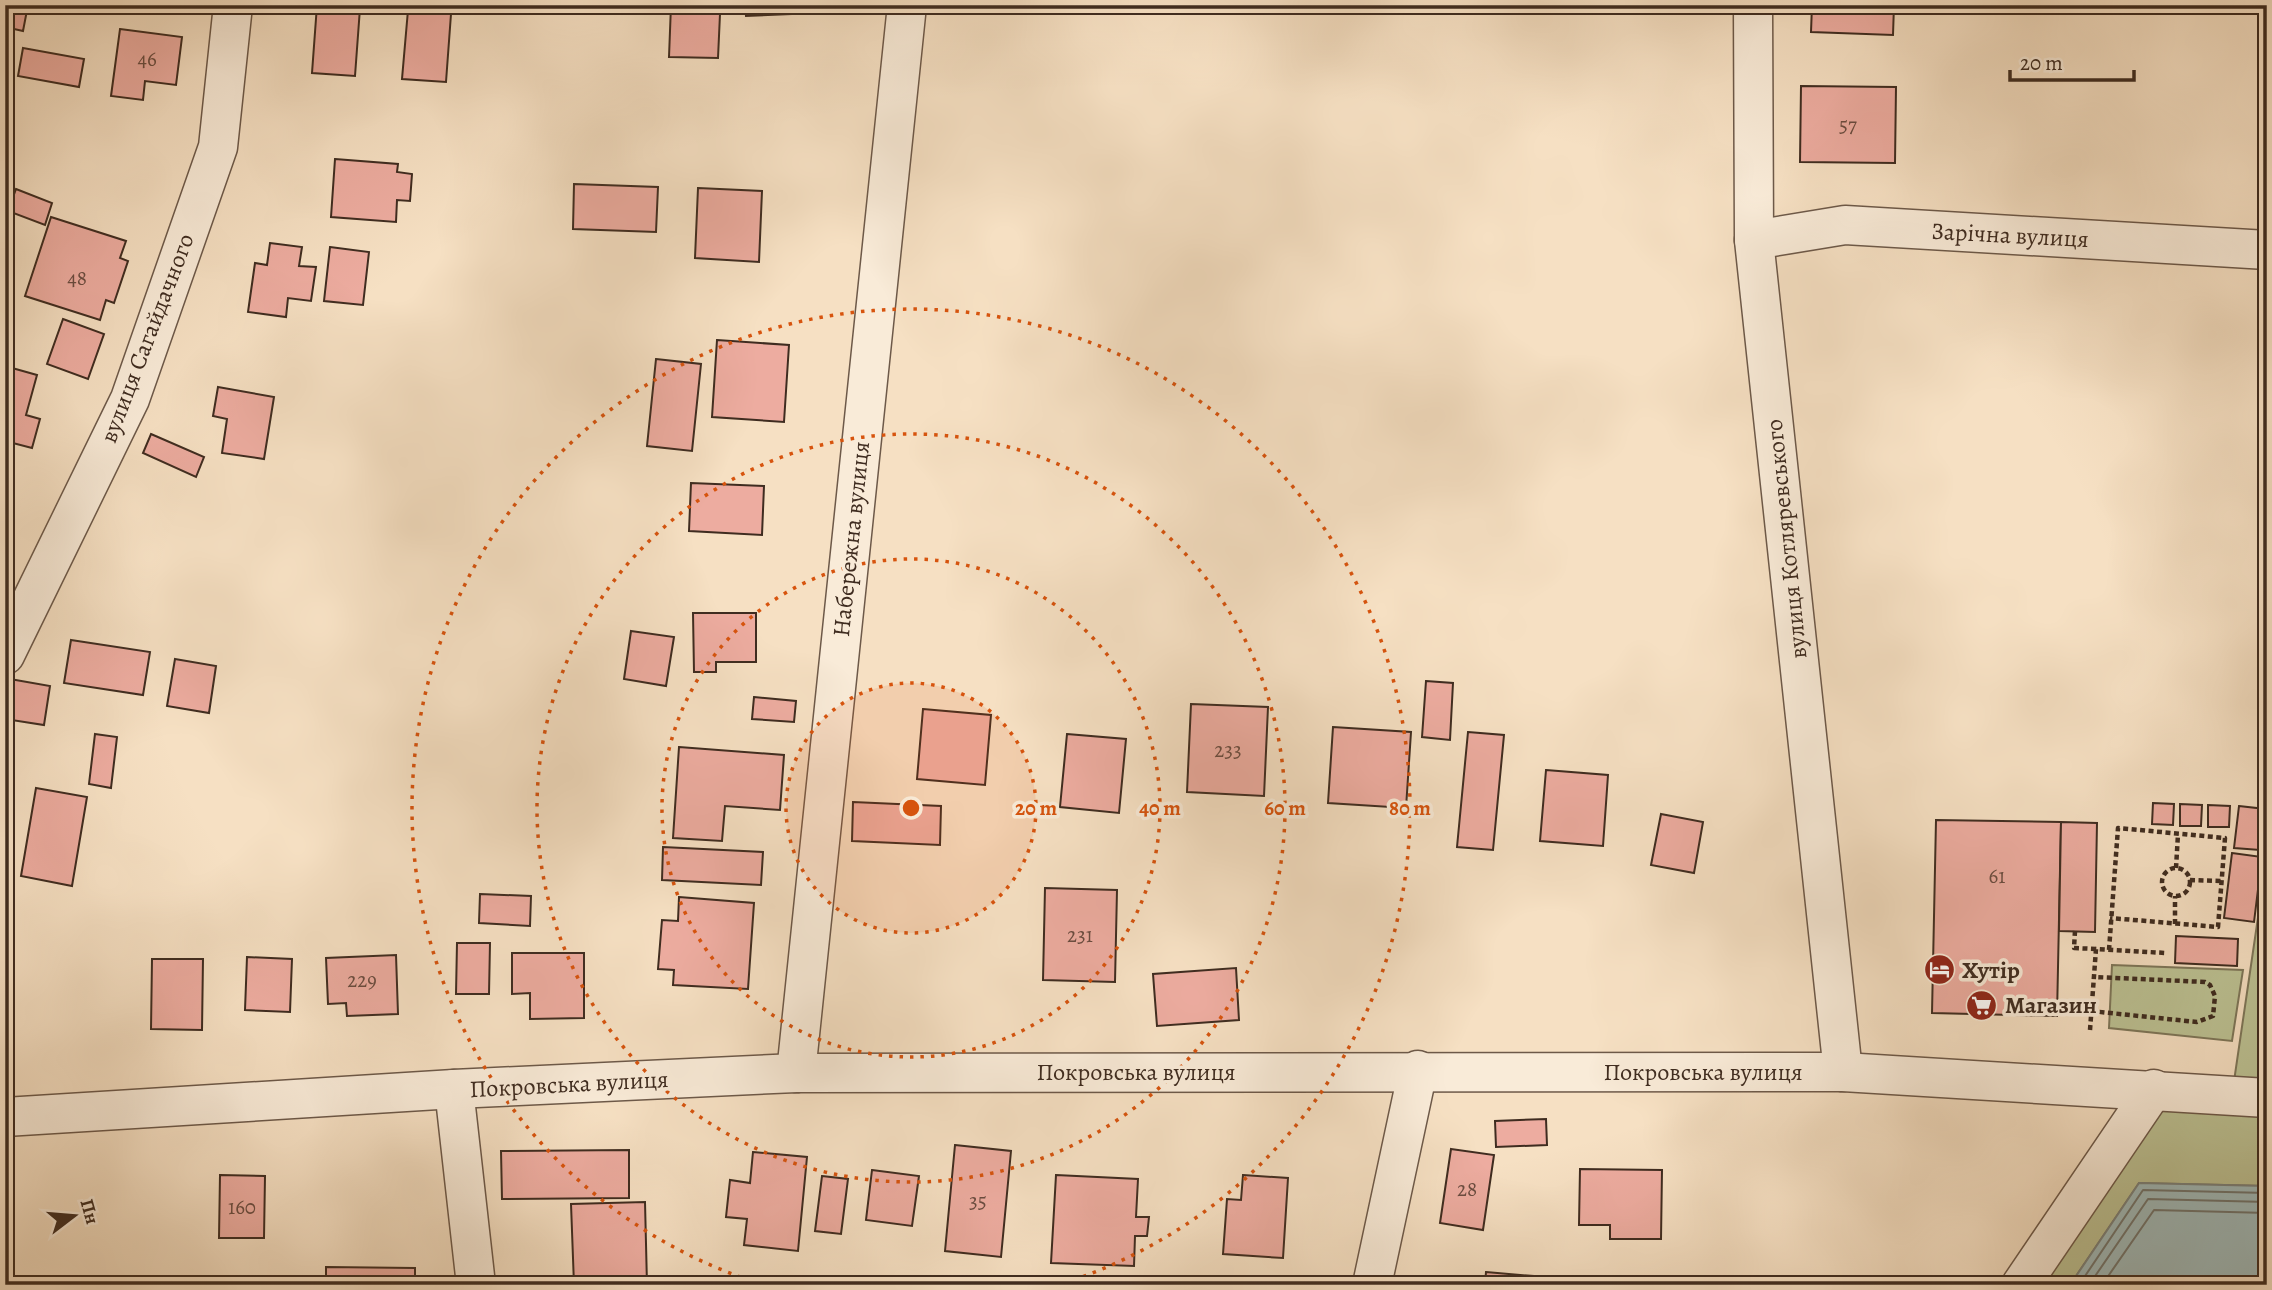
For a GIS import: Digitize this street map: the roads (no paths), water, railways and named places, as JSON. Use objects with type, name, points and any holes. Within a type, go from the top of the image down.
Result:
[{"type":"street","name":"вулиця Сагайдачного","points":[[5,655],[130,399],[210,173],[218,147],[233,5]]},
{"type":"street","name":"Набережна вулиця","points":[[796,1073],[907,5]]},
{"type":"street","name":"вулиця Котляревського","points":[[1754,5],[1754,240],[1843,1072]]},
{"type":"street","name":"Зарічна вулиця","points":[[1754,240],[1845,225],[2267,250]]},
{"type":"street","name":"Покровська вулиця","points":[[5,1117],[454,1089],[796,1073],[1418,1070],[1843,1072],[2267,1098]]},
{"type":"street","points":[[1372,1285],[1418,1070]]},
{"type":"street","points":[[454,1089],[476,1285]]},
{"type":"street","points":[[2021,1285],[2154,1090]]},
{"type":"water","points":[[2139,1183],[2267,1186],[2267,1285],[2070,1285]]},
{"type":"place","name":"Хутір","points":[[1939,970]]},
{"type":"place","name":"Магазин","points":[[1982,1005]]}]
